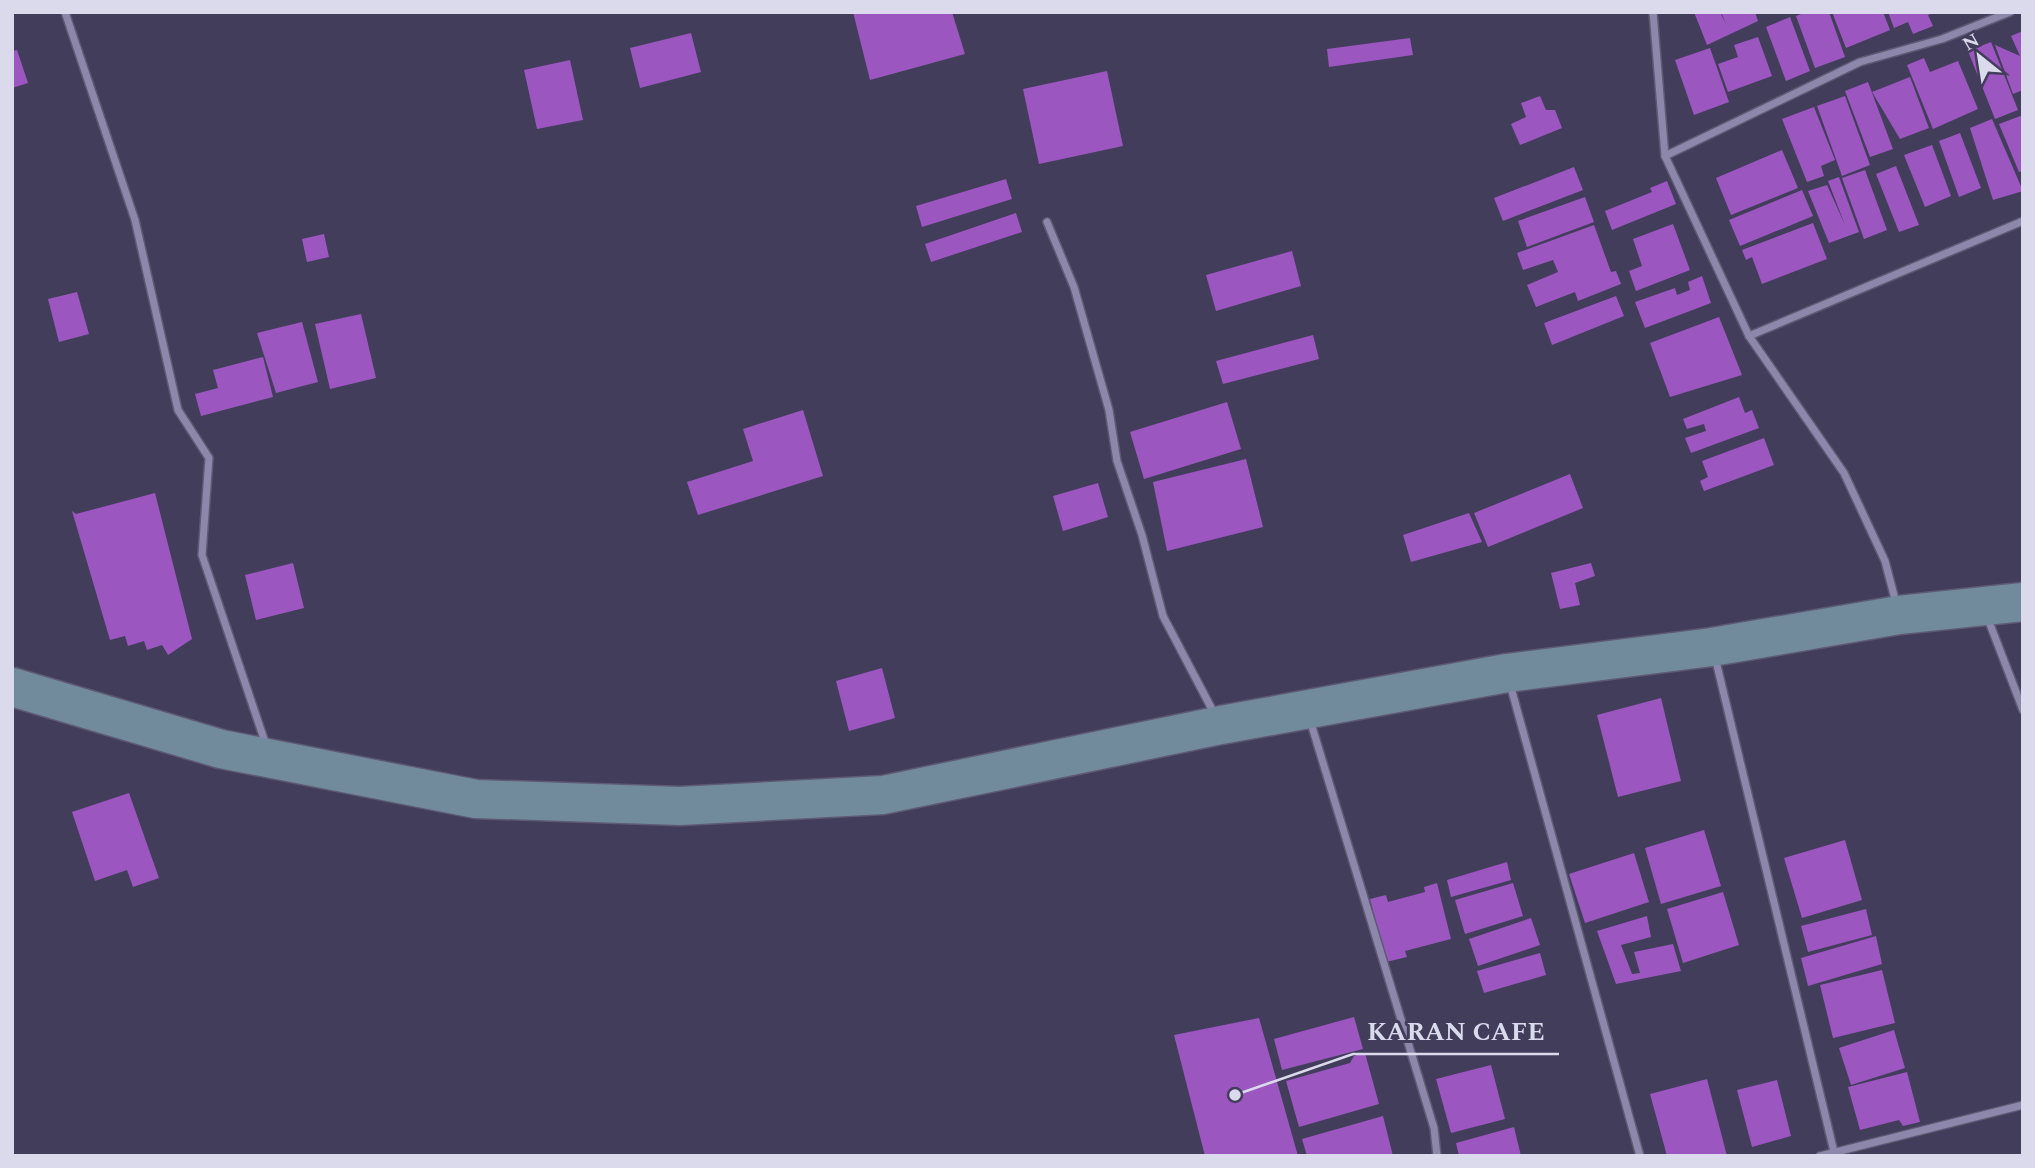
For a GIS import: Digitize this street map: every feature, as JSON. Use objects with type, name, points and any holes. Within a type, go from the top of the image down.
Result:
[{"type":"main road","points":[[12,687],[221,748],[476,799],[680,806],[883,795],[1221,726],[1507,673],[1712,647],[1899,615],[2023,602]]},
{"type":"street","points":[[65,12],[135,220],[178,410],[209,458],[202,555],[271,758]]},
{"type":"street","points":[[1653,12],[1665,156],[1749,336],[1844,473],[1885,561],[1899,615]]},
{"type":"street","points":[[1665,156],[1860,62],[1941,39],[2010,12]]},
{"type":"street","points":[[1749,336],[2023,221]]},
{"type":"street","points":[[1047,222],[1074,287],[1109,410],[1117,461],[1142,535],[1163,616],[1221,726]]},
{"type":"street","points":[[1983,607],[2023,710]]},
{"type":"street","points":[[1712,647],[1835,1154]]},
{"type":"street","points":[[1507,673],[1640,1156]]},
{"type":"street","points":[[1307,710],[1430,1113],[1437,1156]]},
{"type":"street","points":[[1819,1156],[2023,1105]]},
{"type":"building","points":[[853,12],[952,12],[965,54],[870,80]]},
{"type":"building","points":[[1694,12],[1720,12],[1726,24],[1721,12],[1755,12],[1758,21],[1707,45]]},
{"type":"building","points":[[1806,12],[1829,12],[1845,57],[1815,68],[1796,16]]},
{"type":"building","points":[[1832,12],[1883,12],[1890,30],[1846,48]]},
{"type":"building","points":[[1888,12],[1935,12],[1928,15],[1933,26],[1913,34],[1908,22],[1894,28]]},
{"type":"building","points":[[1790,17],[1810,71],[1786,81],[1766,27]]},
{"type":"building","points":[[2023,31],[2023,90],[2013,94],[1995,45],[2020,56],[2011,36]]},
{"type":"building","points":[[691,33],[701,72],[640,88],[630,48]]},
{"type":"building","points":[[1758,37],[1772,76],[1728,92],[1718,64],[1738,57],[1734,45]]},
{"type":"building","points":[[1410,38],[1413,55],[1329,67],[1327,49]]},
{"type":"building","points":[[1991,42],[2018,110],[1995,119],[1968,51]]},
{"type":"building","points":[[1710,48],[1729,102],[1694,115],[1675,60]]},
{"type":"building","points":[[17,50],[28,83],[12,88],[12,51]]},
{"type":"building","points":[[1924,58],[1930,72],[1958,61],[1978,109],[1933,129],[1907,65]]},
{"type":"building","points":[[570,60],[583,120],[537,129],[524,70]]},
{"type":"building","points":[[1107,71],[1123,146],[1039,164],[1023,89]]},
{"type":"building","points":[[1910,77],[1929,128],[1900,139],[1872,92]]},
{"type":"building","points":[[1868,82],[1893,149],[1870,157],[1845,91]]},
{"type":"building","points":[[1540,96],[1546,110],[1555,110],[1562,128],[1520,145],[1511,124],[1526,117],[1521,103]]},
{"type":"building","points":[[1845,96],[1870,165],[1842,176],[1817,106]]},
{"type":"building","points":[[1814,107],[1835,160],[1821,166],[1824,176],[1807,182],[1782,119]]},
{"type":"building","points":[[2023,115],[2023,171],[2019,172],[1999,124]]},
{"type":"building","points":[[1992,119],[2023,191],[1993,200],[1970,128]]},
{"type":"building","points":[[1960,133],[1981,188],[1959,197],[1939,141]]},
{"type":"building","points":[[1932,145],[1951,196],[1925,207],[1904,155]]},
{"type":"building","points":[[1782,150],[1798,188],[1731,215],[1716,178]]},
{"type":"building","points":[[1896,166],[1919,225],[1899,232],[1876,174]]},
{"type":"building","points":[[1574,167],[1583,190],[1503,221],[1494,198]]},
{"type":"building","points":[[1865,170],[1887,230],[1864,239],[1842,178]]},
{"type":"building","points":[[1839,177],[1859,232],[1829,243],[1808,191],[1827,185],[1845,225],[1828,181]]},
{"type":"building","points":[[1006,179],[1012,199],[922,227],[916,206]]},
{"type":"building","points":[[1667,181],[1676,204],[1612,230],[1605,211],[1652,192],[1650,188]]},
{"type":"building","points":[[1802,190],[1813,216],[1740,246],[1729,220]]},
{"type":"building","points":[[1585,197],[1594,222],[1527,247],[1518,221]]},
{"type":"building","points":[[1016,213],[1022,232],[931,262],[925,244]]},
{"type":"building","points":[[1813,223],[1827,259],[1762,284],[1752,257],[1746,260],[1742,250]]},
{"type":"building","points":[[1673,224],[1690,270],[1636,291],[1629,271],[1642,266],[1633,239]]},
{"type":"building","points":[[1594,225],[1611,272],[1616,271],[1621,284],[1578,301],[1575,292],[1536,307],[1527,285],[1558,272],[1553,260],[1523,270],[1517,253]]},
{"type":"building","points":[[324,234],[329,257],[307,262],[302,239]]},
{"type":"building","points":[[1292,251],[1301,286],[1216,311],[1206,275]]},
{"type":"building","points":[[1702,276],[1711,303],[1645,328],[1635,302],[1675,288],[1677,295],[1690,290],[1688,282]]},
{"type":"building","points":[[77,292],[89,334],[59,342],[48,299]]},
{"type":"building","points":[[1616,296],[1624,316],[1552,345],[1544,323]]},
{"type":"building","points":[[361,314],[376,378],[330,389],[315,324]]},
{"type":"building","points":[[1719,317],[1742,375],[1670,397],[1650,343]]},
{"type":"building","points":[[302,322],[318,382],[276,393],[257,333]]},
{"type":"building","points":[[1313,335],[1319,359],[1223,384],[1216,361]]},
{"type":"building","points":[[263,357],[273,397],[201,416],[195,394],[218,388],[213,370]]},
{"type":"building","points":[[1739,397],[1745,413],[1752,410],[1759,428],[1691,453],[1685,438],[1706,431],[1704,424],[1687,429],[1683,419]]},
{"type":"building","points":[[1227,402],[1241,449],[1144,479],[1130,432]]},
{"type":"building","points":[[803,410],[823,476],[698,515],[687,482],[753,461],[743,429]]},
{"type":"building","points":[[1764,438],[1774,465],[1704,491],[1700,481],[1708,477],[1702,461]]},
{"type":"building","points":[[1246,459],[1263,527],[1167,551],[1153,482]]},
{"type":"building","points":[[1570,474],[1583,508],[1488,547],[1474,513]]},
{"type":"building","points":[[1098,483],[1108,517],[1063,531],[1053,496]]},
{"type":"building","points":[[155,493],[192,639],[168,655],[162,645],[147,650],[144,641],[128,646],[125,636],[110,640],[72,511],[76,514]]},
{"type":"building","points":[[1469,513],[1482,542],[1411,562],[1403,535]]},
{"type":"building","points":[[293,563],[304,608],[256,620],[245,575]]},
{"type":"building","points":[[1591,563],[1595,576],[1575,583],[1580,605],[1560,609],[1551,573]]},
{"type":"building","points":[[882,668],[895,718],[849,731],[836,681]]},
{"type":"building","points":[[1661,698],[1681,781],[1618,797],[1597,715]]},
{"type":"building","points":[[129,793],[159,878],[133,887],[127,870],[95,881],[72,812]]},
{"type":"building","points":[[1704,830],[1721,886],[1661,904],[1645,848]]},
{"type":"building","points":[[1845,840],[1862,900],[1802,918],[1784,858]]},
{"type":"building","points":[[1634,853],[1649,902],[1585,923],[1569,874]]},
{"type":"building","points":[[1507,862],[1511,880],[1451,897],[1447,880]]},
{"type":"building","points":[[1437,883],[1451,939],[1405,951],[1407,957],[1386,962],[1370,899],[1386,895],[1388,902],[1425,892],[1424,887]]},
{"type":"building","points":[[1513,883],[1523,916],[1465,934],[1455,900]]},
{"type":"building","points":[[1723,892],[1739,945],[1683,963],[1667,909]]},
{"type":"building","points":[[1866,909],[1872,935],[1808,952],[1801,926]]},
{"type":"building","points":[[1647,916],[1651,937],[1621,945],[1632,974],[1640,973],[1634,952],[1673,944],[1681,971],[1616,984],[1597,931]]},
{"type":"building","points":[[1531,918],[1540,945],[1478,966],[1469,939]]},
{"type":"building","points":[[1876,936],[1882,964],[1808,986],[1801,958]]},
{"type":"building","points":[[1540,953],[1546,975],[1484,993],[1477,971]]},
{"type":"building","points":[[1882,970],[1895,1023],[1833,1038],[1820,985]]},
{"type":"building","points":[[1354,1017],[1363,1049],[1282,1070],[1274,1039]]},
{"type":"building","points":[[1259,1018],[1298,1156],[1205,1156],[1174,1035]]},
{"type":"building","points":[[1894,1030],[1905,1068],[1851,1085],[1839,1048]]},
{"type":"building","points":[[1365,1053],[1379,1104],[1299,1127],[1286,1081],[1350,1063],[1354,1056]]},
{"type":"building","points":[[1491,1065],[1505,1119],[1451,1133],[1436,1079]]},
{"type":"building","points":[[1907,1072],[1920,1122],[1903,1126],[1899,1120],[1860,1130],[1848,1087]]},
{"type":"building","points":[[1707,1079],[1727,1156],[1667,1156],[1650,1094]]},
{"type":"building","points":[[1777,1080],[1791,1136],[1752,1147],[1737,1090]]},
{"type":"building","points":[[1383,1116],[1393,1156],[1307,1156],[1302,1139]]},
{"type":"building","points":[[1514,1127],[1521,1156],[1459,1156],[1456,1143]]},
{"type":"place","name":"KARAN CAFE","points":[[1235,1095]]}]
